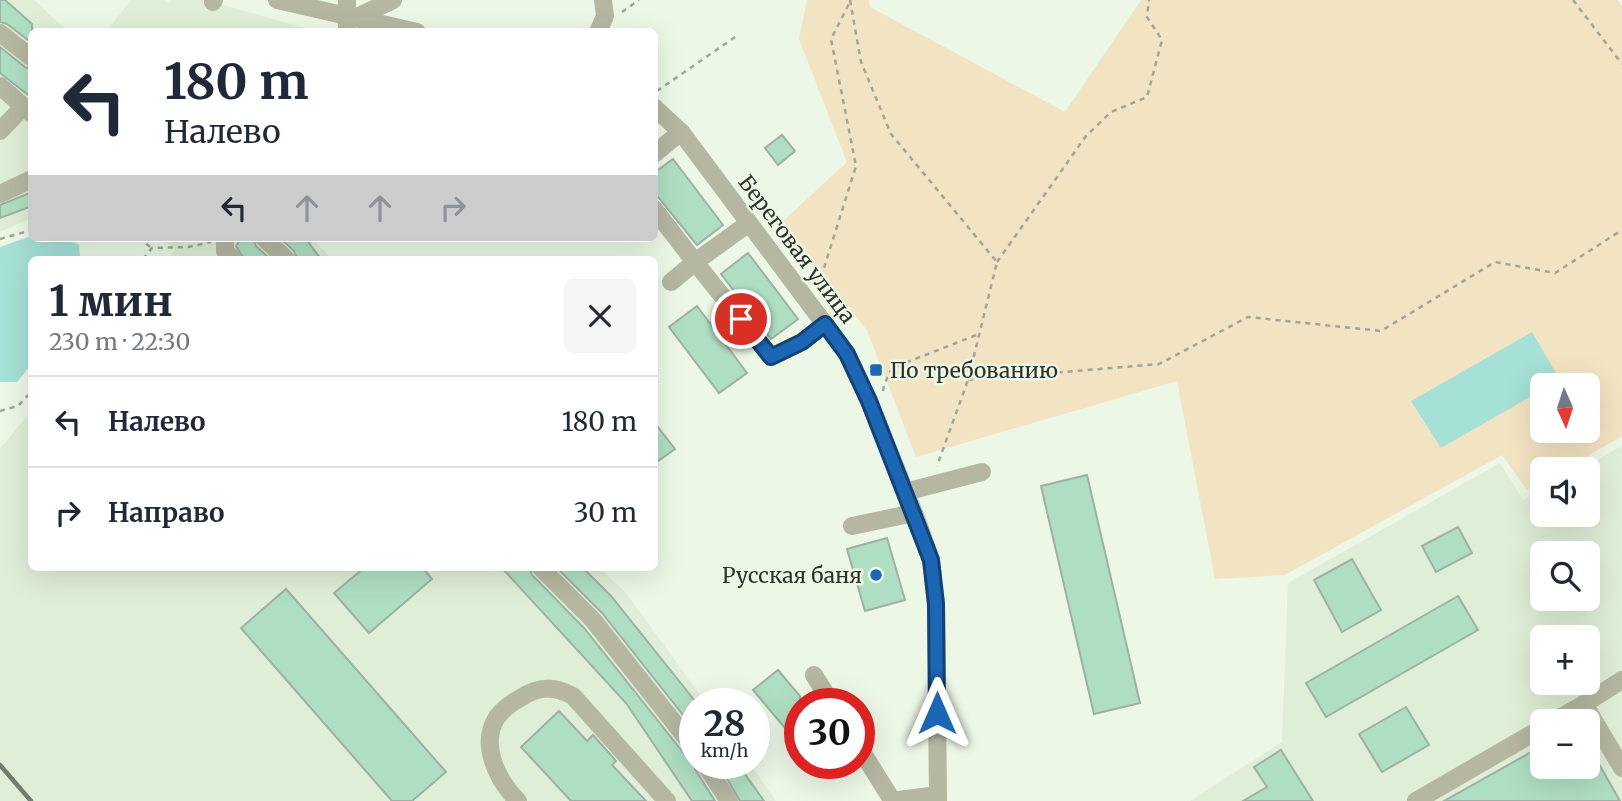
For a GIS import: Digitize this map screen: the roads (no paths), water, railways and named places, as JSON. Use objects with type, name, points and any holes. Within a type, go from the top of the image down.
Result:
[{"type":"street","points":[[277,0],[351,13],[387,28]]},
{"type":"street","points":[[351,13],[393,0]]},
{"type":"street","points":[[600,28],[605,16],[603,0]]},
{"type":"street","points":[[0,33],[28,55]]},
{"type":"street","points":[[0,86],[27,110],[0,131]]},
{"type":"street","name":"Береговая улица","points":[[658,111],[681,132],[847,354],[869,401],[931,560],[936,604],[937,798]]},
{"type":"street","points":[[658,151],[681,132]]},
{"type":"street","points":[[0,194],[28,181]]},
{"type":"street","points":[[658,214],[771,357],[802,342],[825,324]]},
{"type":"street","points":[[671,282],[749,223]]},
{"type":"street","points":[[268,242],[283,256]]},
{"type":"street","points":[[905,492],[982,472]]},
{"type":"street","points":[[852,527],[914,513]]},
{"type":"street","points":[[544,571],[593,620],[679,729]]},
{"type":"street","points":[[814,675],[822,688]]},
{"type":"street","points":[[1575,709],[1622,680]]},
{"type":"street","points":[[518,801],[500,777],[492,760],[493,728],[497,718],[515,701],[535,689],[545,688],[560,690],[573,696],[667,801]]},
{"type":"street","points":[[1584,704],[1622,768]]},
{"type":"street","points":[[1416,801],[1530,735]]},
{"type":"street","points":[[875,773],[892,800],[937,798]]},
{"type":"street","points":[[715,779],[729,801]]},
{"type":"water","points":[[28,237],[28,242],[79,244],[80,256],[28,256],[28,369],[17,382],[0,382],[0,247]]},
{"type":"water","points":[[1532,332],[1556,373],[1530,373],[1530,397],[1441,448],[1411,401]]},
{"type":"railway","points":[[0,765],[31,801]]},
{"type":"place","name":"По требованию","points":[[876,370]]},
{"type":"place","name":"Русская баня","points":[[876,575]]}]
